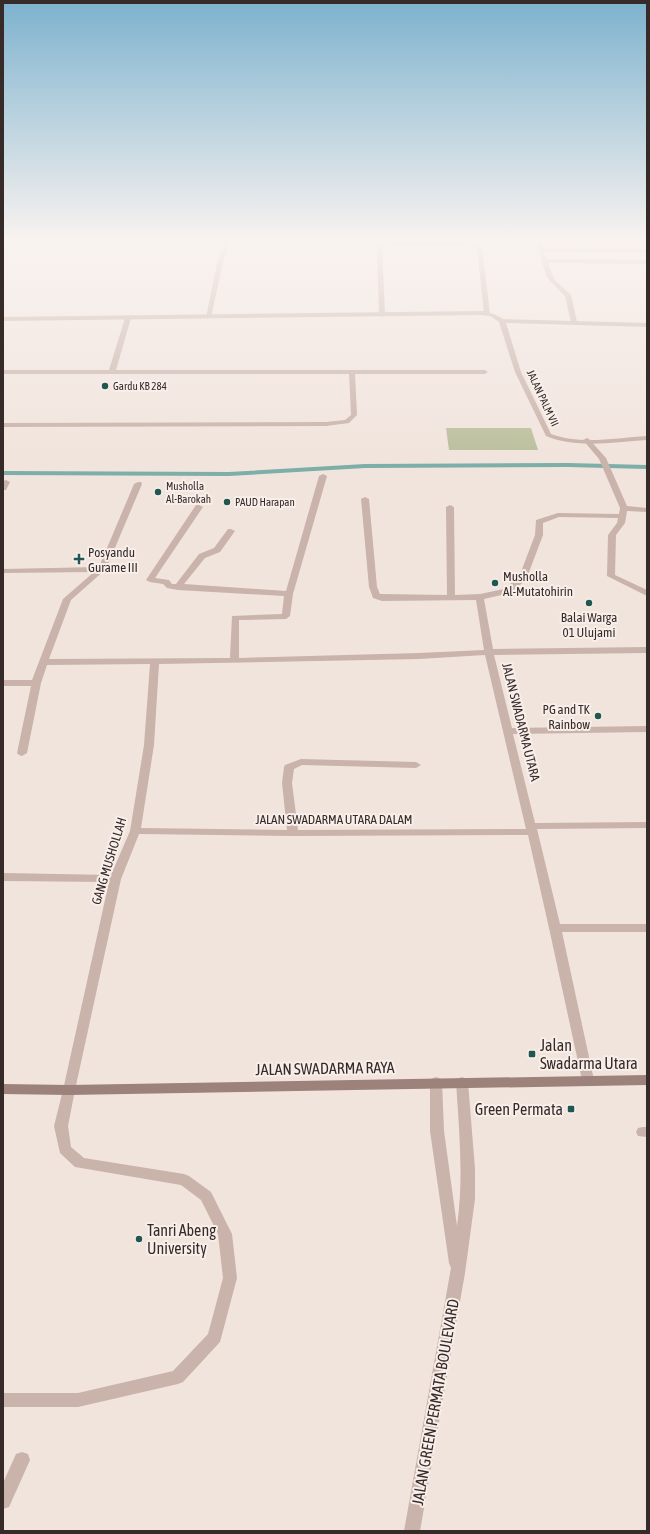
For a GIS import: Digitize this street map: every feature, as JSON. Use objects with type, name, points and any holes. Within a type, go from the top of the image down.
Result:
[{"type":"main road","name":"JALAN SWADARMA RAYA","points":[[3,1089],[69,1090],[436,1082],[647,1080]]},
{"type":"street","points":[[208,317],[210,310]]},
{"type":"street","points":[[382,310],[382,315]]},
{"type":"street","points":[[487,310],[487,314]]},
{"type":"street","points":[[571,310],[574,322]]},
{"type":"street","points":[[3,319],[487,314],[502,321],[647,325]]},
{"type":"street","points":[[112,372],[128,318]]},
{"type":"street","name":"JALAN PALM VII","points":[[502,321],[518,372],[548,435],[553,438],[587,440],[647,438]]},
{"type":"street","points":[[3,372],[485,372]]},
{"type":"street","points":[[3,425],[326,424],[347,422],[354,415],[352,372]]},
{"type":"street","points":[[587,440],[602,458],[623,512],[621,524],[612,535],[611,576],[647,593]]},
{"type":"street","points":[[234,661],[235,618],[286,616],[289,594],[323,476]]},
{"type":"street","points":[[22,753],[36,683],[67,599],[102,569],[138,484]]},
{"type":"street","points":[[365,499],[373,587],[376,596],[382,598],[480,597],[507,591],[523,578],[539,535],[540,522],[546,518],[558,515],[647,510]]},
{"type":"street","points":[[199,507],[150,578],[151,580],[166,582],[169,586],[178,587],[289,594]]},
{"type":"street","points":[[450,508],[451,597]]},
{"type":"street","points":[[178,587],[202,556],[217,550],[231,531]]},
{"type":"street","points":[[3,571],[102,569]]},
{"type":"street","name":"JALAN SWADARMA UTARA","points":[[480,597],[489,652],[555,928],[588,1080]]},
{"type":"street","points":[[43,662],[234,661],[419,656],[489,652],[647,650]]},
{"type":"street","name":"GANG MUSHOLLAH","points":[[3,1400],[78,1400],[178,1377],[215,1337],[230,1278],[225,1234],[206,1196],[184,1180],[80,1163],[65,1149],[61,1126],[115,879],[135,831],[149,745],[155,662]]},
{"type":"street","points":[[3,683],[36,683]]},
{"type":"street","points":[[509,731],[647,729]]},
{"type":"street","points":[[293,833],[287,783],[289,767],[301,762],[416,765]]},
{"type":"street","name":"JALAN SWADARMA UTARA DALAM","points":[[135,831],[293,833],[532,829],[647,825]]},
{"type":"street","points":[[3,877],[115,879]]},
{"type":"street","points":[[555,928],[647,928]]},
{"type":"street","name":"JALAN GREEN PERMATA BOULEVARD","points":[[436,1082],[437,1131],[441,1166],[458,1273]]},
{"type":"street","name":"JALAN GREEN PERMATA BOULEVARD","points":[[412,1531],[458,1273],[468,1199],[468,1168],[462,1082]]},
{"type":"street","points":[[3,1501],[22,1460]]},
{"type":"green space","points":[[446,428],[531,428],[538,450],[449,450]]},
{"type":"waterway","points":[[3,473],[229,474],[365,466],[568,465],[647,467]]},
{"type":"place","name":"Gardu KB 284","points":[[105,386]]},
{"type":"place","name":"Musholla Al-Barokah","points":[[158,492]]},
{"type":"place","name":"PAUD Harapan","points":[[227,502]]},
{"type":"place","name":"Posyandu Gurame III","points":[[79,559]]},
{"type":"place","name":"Musholla Al-Mutatohirin","points":[[495,583]]},
{"type":"place","name":"Balai Warga 01 Ulujami","points":[[589,603]]},
{"type":"place","name":"PG and TK Rainbow","points":[[598,716]]},
{"type":"place","name":"Jalan Swadarma Utara","points":[[532,1054]]},
{"type":"place","name":"Green Permata","points":[[571,1109]]},
{"type":"place","name":"Tanri Abeng University","points":[[139,1239]]}]
